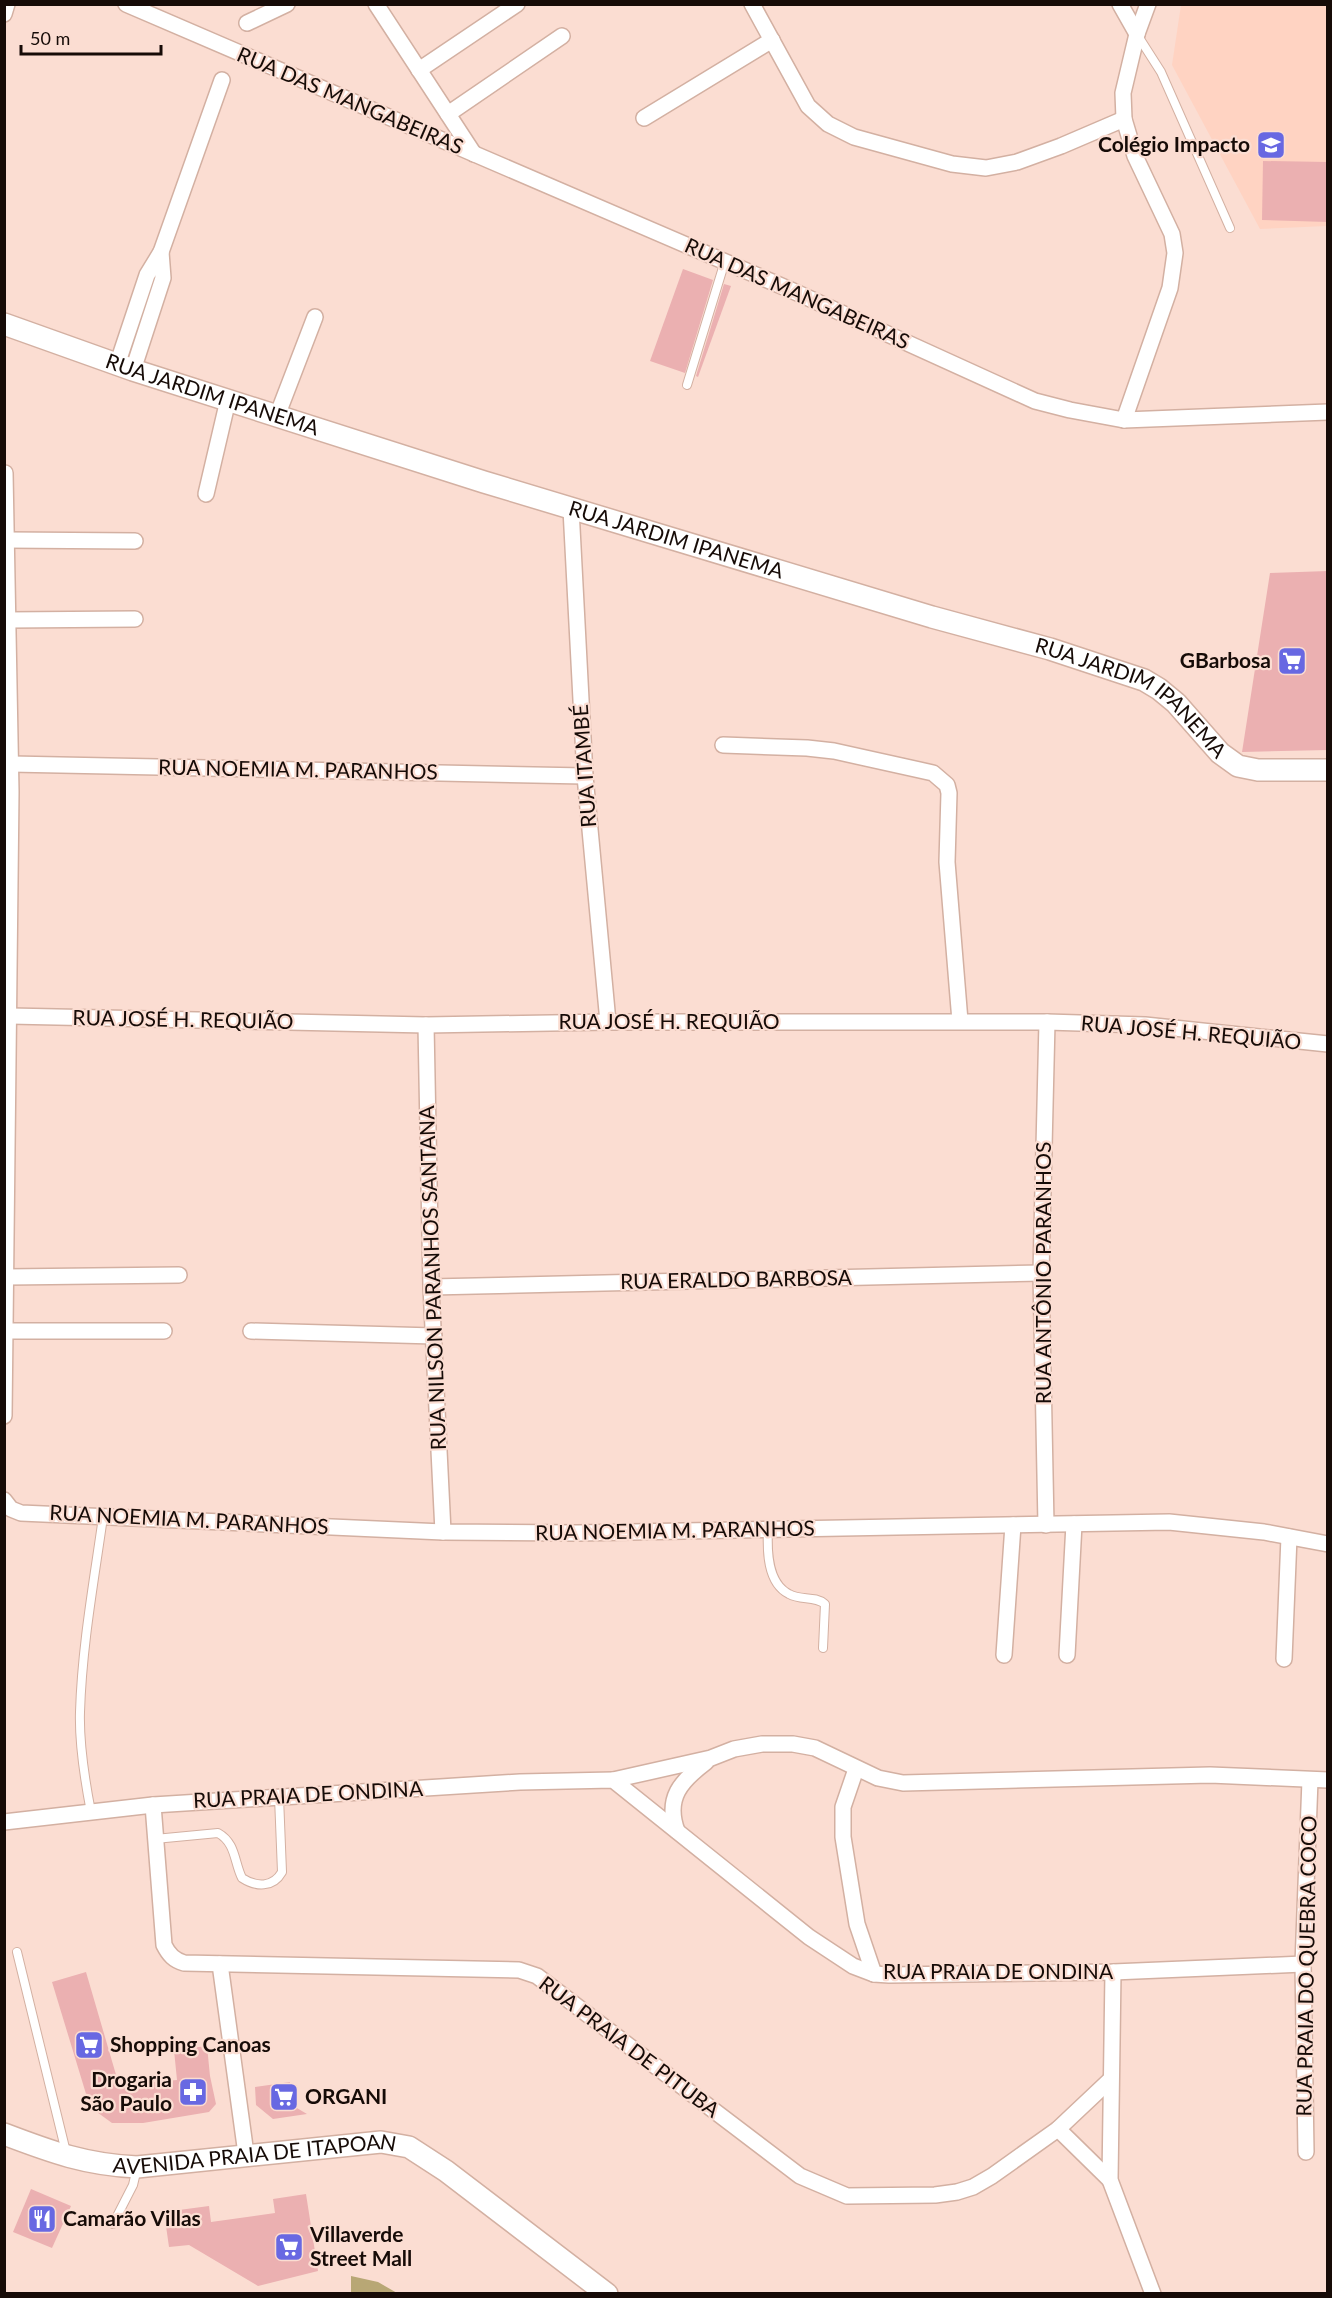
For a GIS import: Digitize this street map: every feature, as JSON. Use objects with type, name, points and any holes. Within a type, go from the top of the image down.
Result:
[{"type":"street","points":[[4,14],[8,4]]},
{"type":"street","name":"RUA DAS MANGABEIRAS","points":[[126,4],[725,261],[1035,401],[1124,420],[1328,411]]},
{"type":"street","points":[[247,22],[287,4]]},
{"type":"street","name":"RUA DAS MANGABEIRAS","points":[[376,4],[474,154]]},
{"type":"street","points":[[419,70],[518,4]]},
{"type":"street","points":[[753,4],[808,106],[828,124],[854,137],[952,164],[986,168],[1017,162],[1124,119]]},
{"type":"street","points":[[1120,4],[1137,34]]},
{"type":"street","points":[[1124,420],[1170,288],[1175,253],[1172,234],[1135,156],[1124,119],[1123,93],[1137,34],[1148,4]]},
{"type":"street","points":[[448,114],[562,36]]},
{"type":"street","points":[[644,118],[772,40]]},
{"type":"street","points":[[125,367],[163,278],[161,252],[222,80]]},
{"type":"street","points":[[277,416],[315,317]]},
{"type":"street","name":"RUA JARDIM IPANEMA","points":[[4,324],[125,367],[571,509],[932,617],[1050,649],[1144,680],[1176,703],[1220,753],[1238,765],[1258,770],[1328,770]]},
{"type":"street","points":[[206,494],[228,400]]},
{"type":"street","points":[[4,1416],[7,1331],[5,1159],[10,1016],[11,764],[5,472]]},
{"type":"street","name":"RUA ITAMBÉ","points":[[571,509],[585,776],[608,1022]]},
{"type":"street","points":[[7,540],[135,541]]},
{"type":"street","points":[[8,620],[135,619]]},
{"type":"street","points":[[723,745],[834,751],[933,773],[947,785],[949,793],[948,873],[960,1021]]},
{"type":"street","name":"RUA NOEMIA M. PARANHOS","points":[[11,764],[585,776]]},
{"type":"street","name":"RUA JOSÉ H. REQUIÃO","points":[[10,1016],[426,1025],[608,1022],[1047,1022],[1144,1025],[1328,1044]]},
{"type":"street","name":"RUA ANTÔNIO PARANHOS","points":[[1046,1525],[1041,1273],[1047,1022]]},
{"type":"street","name":"RUA NILSON PARANHOS SANTANA","points":[[426,1025],[431,1287],[443,1532]]},
{"type":"street","name":"RUA ERALDO BARBOSA","points":[[431,1287],[1041,1273]]},
{"type":"street","points":[[7,1277],[179,1275]]},
{"type":"street","points":[[7,1331],[164,1331]]},
{"type":"street","points":[[251,1331],[434,1336]]},
{"type":"street","name":"RUA NOEMIA M. PARANHOS","points":[[4,1500],[11,1509],[21,1513],[443,1532],[577,1533],[1169,1522],[1221,1527],[1328,1544]]},
{"type":"street","points":[[1067,1655],[1074,1524]]},
{"type":"street","points":[[1004,1655],[1013,1526]]},
{"type":"street","points":[[1284,1659],[1289,1537]]},
{"type":"street","name":"RUA PRAIA DE ONDINA","points":[[4,1822],[153,1805],[520,1782],[613,1780],[762,1744],[794,1744],[815,1748],[878,1778],[903,1783],[1210,1775],[1328,1780]]},
{"type":"street","points":[[677,1831],[672,1817],[672,1804],[678,1791],[687,1776],[711,1758]]},
{"type":"street","points":[[856,1769],[843,1807],[843,1837],[857,1924],[873,1974]]},
{"type":"street","name":"RUA PRAIA DE ONDINA","points":[[613,1780],[808,1937],[853,1966],[873,1974],[1113,1972],[1303,1964]]},
{"type":"street","name":"RUA PRAIA DO QUEBRA COCO","points":[[1306,2152],[1303,1964],[1310,1780]]},
{"type":"street","name":"RUA PRAIA DE PITUBA","points":[[153,1805],[164,1945],[177,1961],[220,1964],[519,1970],[537,1976],[800,2176],[847,2196],[935,2195],[973,2187],[1058,2129],[1110,2080]]},
{"type":"street","points":[[220,1964],[246,2154]]},
{"type":"street","points":[[1113,1972],[1110,2180],[1153,2294]]},
{"type":"street","points":[[1058,2129],[1110,2180]]},
{"type":"street","name":"AVENIDA PRAIA DE ITAPOAN","points":[[4,2134],[67,2157],[105,2165],[137,2167],[246,2154],[381,2142],[409,2147],[446,2171],[607,2294]]},
{"type":"lane","points":[[1137,34],[1161,72],[1230,228]]},
{"type":"lane","points":[[687,385],[725,261]]},
{"type":"lane","points":[[91,1812],[80,1714],[83,1656],[103,1516]]},
{"type":"lane","points":[[768,1530],[767,1554],[774,1577],[781,1587],[788,1594],[819,1599],[825,1604],[823,1648]]},
{"type":"lane","points":[[155,1839],[218,1833],[232,1845],[242,1878],[251,1884],[270,1884],[278,1879],[282,1872],[279,1797]]},
{"type":"lane","points":[[17,1952],[67,2157]]},
{"type":"lane","points":[[113,2224],[133,2185],[137,2167]]},
{"type":"shaded area","name":"Colégio Impacto","points":[[1181,5],[1327,5],[1327,226],[1260,229],[1172,65]]},
{"type":"shaded area","points":[[351,2276],[378,2282],[397,2293],[351,2293]]},
{"type":"building","points":[[1263,161],[1328,162],[1328,222],[1262,220]]},
{"type":"building","points":[[683,269],[713,280],[685,373],[650,361]]},
{"type":"building","points":[[724,284],[731,286],[698,377],[696,376]]},
{"type":"building","name":"GBarbosa","points":[[1328,571],[1328,750],[1242,752],[1270,573]]},
{"type":"building","points":[[86,1972],[119,2085],[177,2080],[174,2050],[207,2046],[216,2104],[209,2112],[143,2123],[112,2123],[90,2107],[52,1982]]},
{"type":"building","points":[[290,2082],[290,2104],[307,2114],[273,2119],[256,2105],[255,2087]]},
{"type":"building","name":"Camarão Villas","points":[[31,2189],[71,2206],[52,2248],[13,2232]]},
{"type":"building","points":[[306,2194],[318,2271],[258,2286],[189,2245],[169,2247],[164,2212],[209,2206],[211,2222],[275,2213],[273,2199]]},
{"type":"place","name":"Colégio Impacto","points":[[1271,145]]},
{"type":"place","name":"GBarbosa","points":[[1292,661]]},
{"type":"place","name":"Shopping Canoas","points":[[89,2045]]},
{"type":"place","name":"Drogaria São Paulo","points":[[193,2092]]},
{"type":"place","name":"ORGANI","points":[[284,2097]]},
{"type":"place","name":"Camarão Villas","points":[[42,2219]]},
{"type":"place","name":"Villaverde Street Mall","points":[[289,2247]]}]
